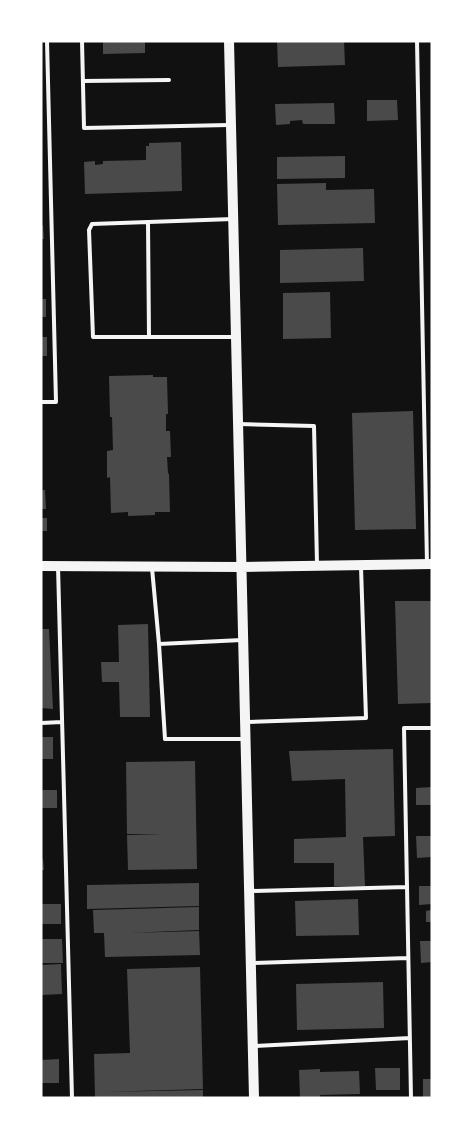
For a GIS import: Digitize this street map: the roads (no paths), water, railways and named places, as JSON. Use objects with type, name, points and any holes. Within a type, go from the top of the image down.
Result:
[{"type":"main road","points":[[229,41],[254,1098]]},
{"type":"main road","points":[[41,566],[241,567],[429,564]]},
{"type":"lane","points":[[41,402],[56,402],[47,41]]},
{"type":"lane","points":[[82,41],[84,128],[231,125]]},
{"type":"lane","points":[[417,41],[429,564]]},
{"type":"lane","points":[[83,82],[169,80]]},
{"type":"lane","points":[[233,219],[92,224],[89,230],[93,337],[236,337]]},
{"type":"lane","points":[[148,222],[149,337]]},
{"type":"lane","points":[[238,424],[314,426],[317,566]]},
{"type":"lane","points":[[245,722],[366,718],[361,565]]},
{"type":"lane","points":[[58,566],[72,1098]]},
{"type":"lane","points":[[152,566],[165,739],[245,739]]},
{"type":"lane","points":[[159,644],[243,640]]},
{"type":"lane","points":[[41,723],[62,722]]},
{"type":"lane","points":[[411,1098],[404,728],[432,728]]},
{"type":"lane","points":[[249,891],[407,887]]},
{"type":"lane","points":[[251,963],[408,958]]},
{"type":"lane","points":[[252,1046],[410,1038]]}]
